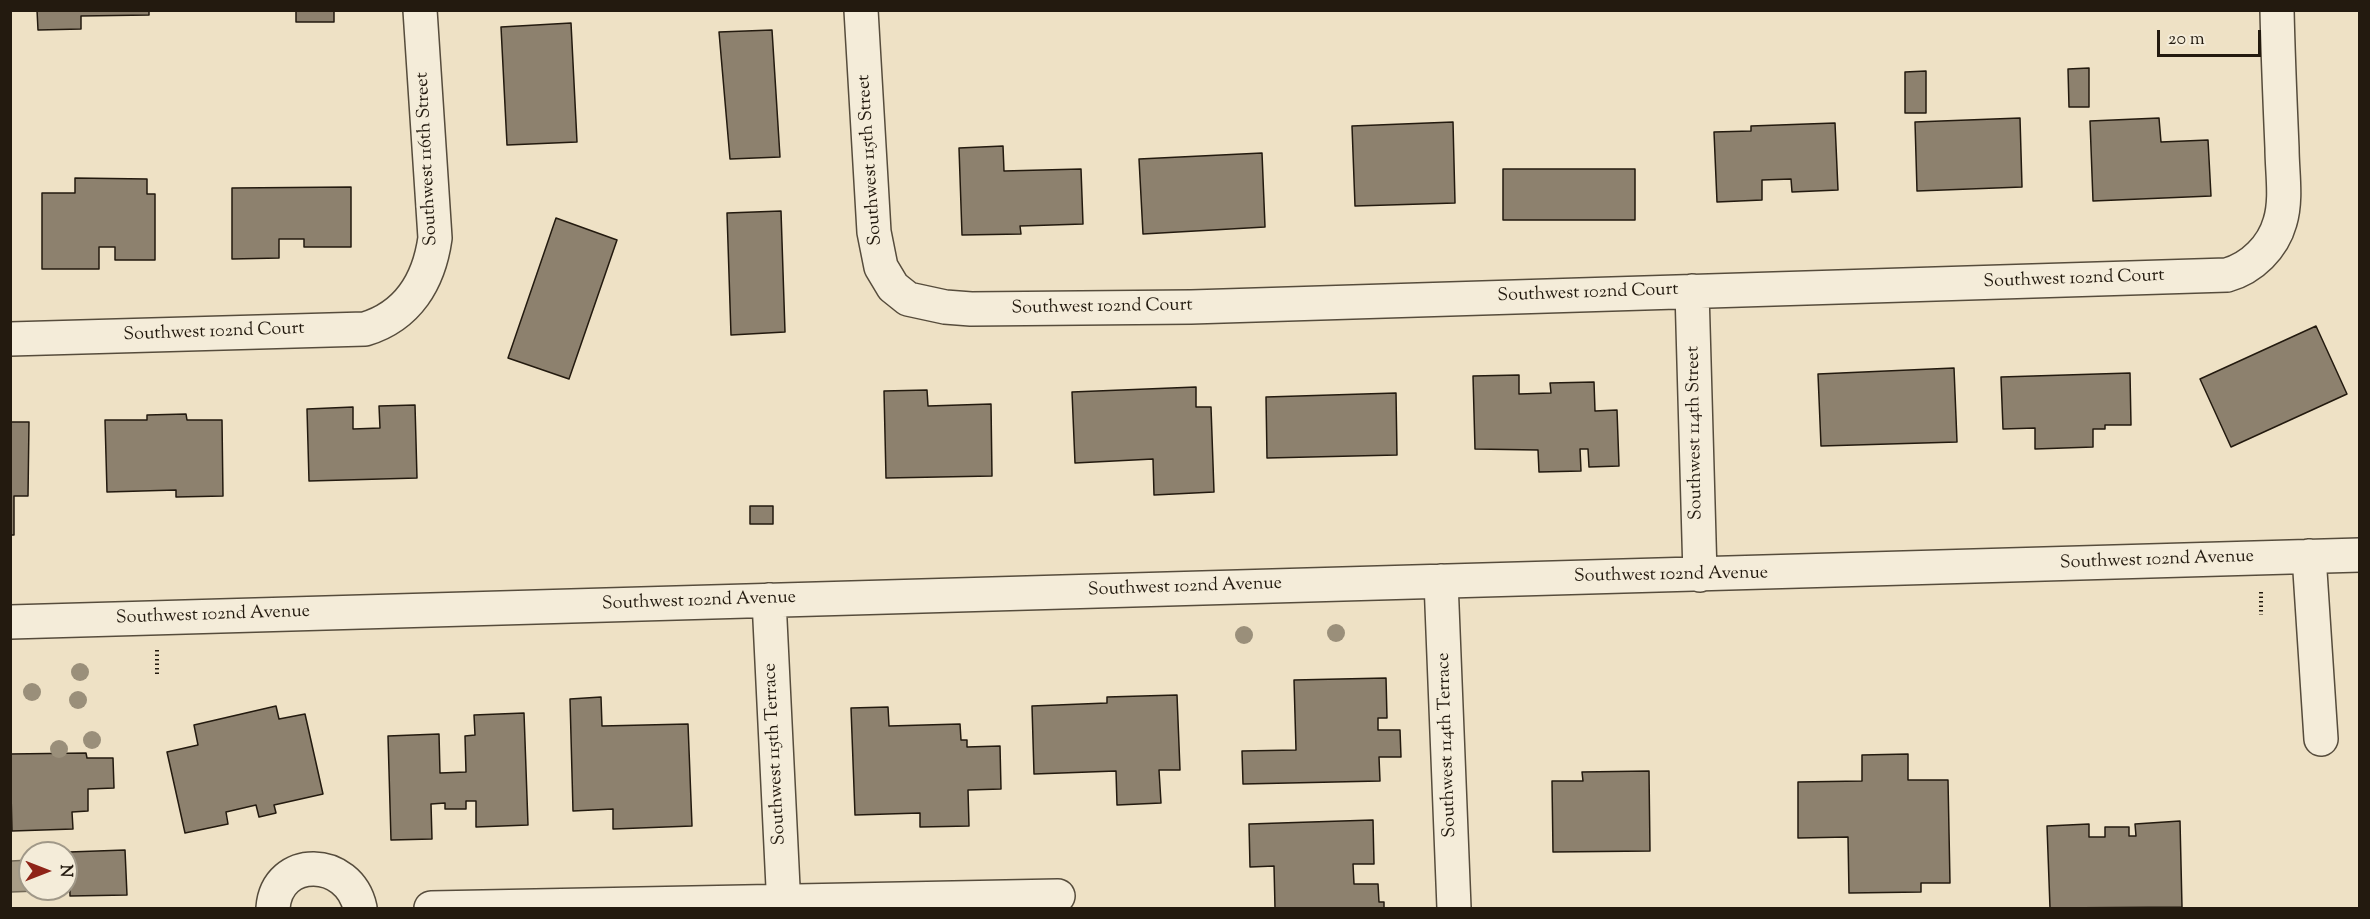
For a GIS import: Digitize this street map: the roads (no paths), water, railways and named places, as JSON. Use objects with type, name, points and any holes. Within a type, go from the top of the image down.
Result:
[{"type":"street","name":"Southwest 116th Street","points":[[410,302],[427,274],[435,238],[420,10]]},
{"type":"street","name":"Southwest 115th Street","points":[[861,10],[876,250],[881,267],[893,286],[908,298]]},
{"type":"street","name":"Southwest 102nd Court","points":[[908,298],[945,307],[997,310],[1191,307],[2227,275],[2244,268],[2262,253],[2275,235],[2283,206],[2277,10]]},
{"type":"street","name":"Southwest 114th Street","points":[[1692,291],[1700,575]]},
{"type":"street","name":"Southwest 102nd Court","points":[[10,339],[365,329],[389,319],[410,302]]},
{"type":"street","name":"Southwest 102nd Avenue","points":[[10,622],[2360,555]]},
{"type":"street","points":[[2309,556],[2322,739]]},
{"type":"street","name":"Southwest 114th Terrace","points":[[1441,581],[1454,909]]},
{"type":"street","name":"Southwest 115th Terrace","points":[[769,600],[784,905]]},
{"type":"street","points":[[273,909],[278,890],[288,879],[299,872],[313,868],[339,875],[357,896],[360,909]]},
{"type":"street","points":[[431,909],[784,905],[1058,896]]}]
